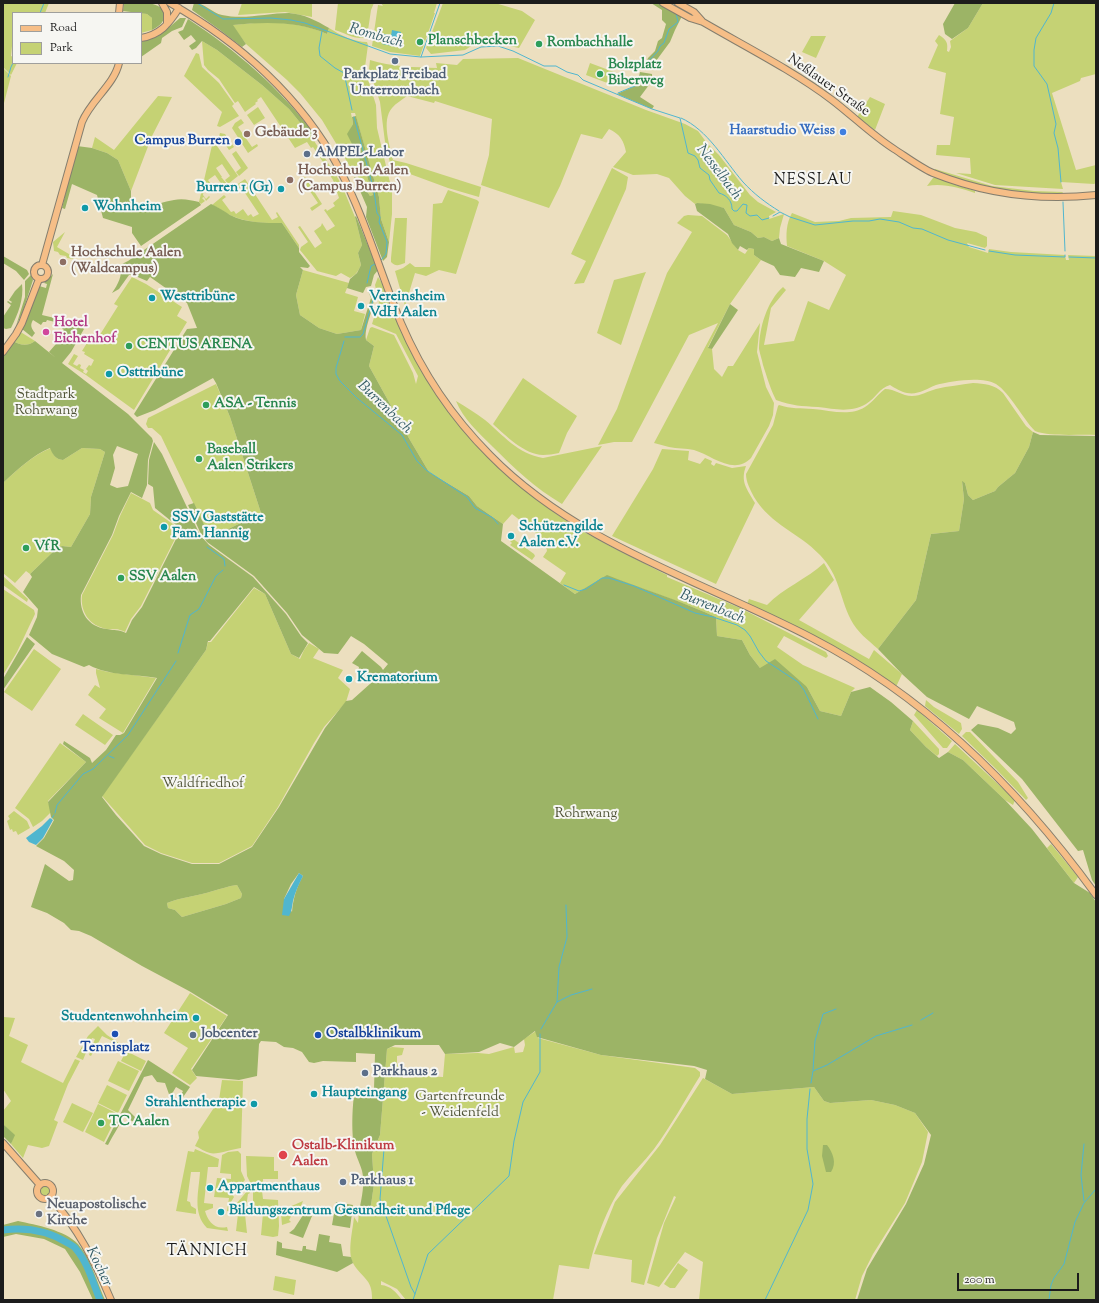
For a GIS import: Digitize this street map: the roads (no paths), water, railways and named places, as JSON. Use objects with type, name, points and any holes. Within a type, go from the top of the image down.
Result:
[{"type":"main road","points":[[162,3],[167,12],[168,24]]},
{"type":"main road","points":[[170,3],[214,32],[249,59],[283,91],[304,115],[323,141],[339,169],[357,208],[408,337],[423,366],[440,395],[460,422],[482,447],[524,485],[568,517],[614,545],[799,631],[839,653],[898,692],[953,734],[1002,780],[1036,817],[1096,894]]},
{"type":"main road","name":"Neßlauer Straße","points":[[664,3],[690,18],[703,22],[802,80],[832,100],[894,149],[936,174],[962,184],[1000,193],[1044,197],[1096,195]]},
{"type":"main road","name":"Neßlauer Straße","points":[[678,3],[694,12],[703,22]]},
{"type":"main road","points":[[142,38],[156,34],[168,24],[179,8]]},
{"type":"main road","points":[[42,265],[77,134],[85,114],[115,75],[119,64]]},
{"type":"main road","points":[[3,352],[22,323],[40,279],[46,277],[48,274],[46,268],[42,265]]},
{"type":"main road","points":[[40,279],[36,277],[34,271],[36,267],[42,265]]},
{"type":"main road","points":[[3,1143],[40,1185]]},
{"type":"main road","points":[[46,1183],[51,1186],[53,1191],[50,1197],[44,1199],[39,1196],[37,1191],[40,1185],[46,1183]]},
{"type":"main road","points":[[50,1197],[82,1239],[94,1261],[111,1300]]},
{"type":"water","points":[[392,30],[401,32],[398,47],[382,44],[384,34],[391,36]]},
{"type":"water","points":[[50,818],[53,820],[43,838],[36,845],[29,842],[26,838]]},
{"type":"water","points":[[299,873],[303,876],[295,894],[290,914],[289,916],[282,915],[284,899]]},
{"type":"waterway","points":[[40,12],[44,3]]},
{"type":"waterway","name":"Rombach","points":[[197,3],[223,19],[271,18],[291,20],[305,23],[390,54],[421,57],[463,55],[481,47],[498,46],[513,51],[544,66],[556,66],[567,72],[578,75],[583,80],[652,109],[680,118],[688,153],[695,156],[698,160],[700,168],[709,175],[710,180],[719,193],[724,195],[730,201],[732,209],[737,211],[743,204],[747,205],[746,213],[750,216],[757,215],[762,220],[769,218]]},
{"type":"waterway","points":[[421,57],[440,3]]},
{"type":"waterway","points":[[1054,3],[1051,13],[1036,38],[1034,66],[1047,84],[1056,124],[1054,133],[1058,148],[1061,182]]},
{"type":"waterway","points":[[642,68],[664,43],[669,29],[678,22],[676,13]]},
{"type":"waterway","name":"Burrenbach","points":[[322,31],[319,48],[320,56],[344,73],[352,110]]},
{"type":"waterway","points":[[8,77],[12,64]]},
{"type":"waterway","points":[[618,93],[637,85],[640,76]]},
{"type":"waterway","name":"Burrenbach","points":[[354,117],[374,191],[377,213],[380,217],[379,222],[387,242],[386,254],[381,260]]},
{"type":"waterway","points":[[681,118],[691,123],[715,146],[751,190],[779,211]]},
{"type":"waterway","points":[[1063,202],[1065,251]]},
{"type":"waterway","name":"Nesselbach","points":[[773,216],[780,212],[790,217],[815,225],[880,219],[899,222],[913,228],[922,229],[948,240],[985,250]]},
{"type":"waterway","name":"Nesselbach","points":[[989,251],[1015,255],[1065,257],[1065,255]]},
{"type":"waterway","name":"Nesselbach","points":[[1069,257],[1096,258]]},
{"type":"waterway","name":"Burrenbach","points":[[367,283],[371,266],[377,263]]},
{"type":"waterway","name":"Burrenbach","points":[[345,337],[360,337],[363,334],[373,300],[370,291]]},
{"type":"waterway","name":"Burrenbach","points":[[344,341],[336,368],[336,374],[340,381],[357,398],[402,435],[417,461],[426,470],[467,497],[475,508],[493,518],[498,524]]},
{"type":"waterway","points":[[207,547],[224,559],[225,566]]},
{"type":"waterway","points":[[178,653],[190,615],[199,609],[216,576],[223,570]]},
{"type":"waterway","name":"Burrenbach","points":[[564,585],[579,591],[586,589],[602,578],[609,578],[634,586],[695,613],[737,625],[745,630],[750,636],[766,661],[798,682],[804,690],[818,719]]},
{"type":"waterway","points":[[55,813],[57,805],[83,774],[93,769],[128,735],[176,661]]},
{"type":"waterway","points":[[109,756],[114,758]]},
{"type":"waterway","points":[[541,1029],[557,1002],[559,967],[567,937],[566,905]]},
{"type":"waterway","points":[[557,1002],[571,995],[592,989]]},
{"type":"waterway","points":[[813,1070],[815,1041],[823,1014],[836,1009]]},
{"type":"waterway","points":[[921,1020],[933,1013]]},
{"type":"waterway","points":[[811,1083],[813,1071],[827,1065],[876,1036],[912,1025]]},
{"type":"waterway","points":[[413,1300],[428,1254],[509,1176],[514,1141],[523,1102],[540,1072],[540,1034]]},
{"type":"waterway","points":[[765,1300],[808,1210],[813,1184],[807,1149],[807,1119],[810,1089]]},
{"type":"waterway","points":[[1084,1144],[1081,1175],[1084,1201]]},
{"type":"waterway","points":[[384,1149],[380,1199],[411,1287],[415,1294]]},
{"type":"waterway","points":[[1049,1300],[1051,1285],[1064,1264],[1075,1222],[1084,1203],[1096,1189]]},
{"type":"waterway","name":"Kocher","points":[[3,1230],[36,1230],[58,1238],[73,1246],[87,1267],[100,1300]]},
{"type":"place","name":"Planschbecken","points":[[420,42]]},
{"type":"place","name":"Rombachhalle","points":[[539,44]]},
{"type":"place","name":"Parkplatz Freibad Unterrombach","points":[[395,61]]},
{"type":"place","name":"Bolzplatz Biberweg","points":[[600,74]]},
{"type":"place","name":"Haarstudio Weiss","points":[[843,132]]},
{"type":"place","name":"Gebäude 3","points":[[247,134]]},
{"type":"place","name":"Campus Burren","points":[[238,142]]},
{"type":"place","name":"AMPEL-Labor","points":[[307,154]]},
{"type":"place","name":"Hochschule Aalen (Campus Burren)","points":[[290,180]]},
{"type":"place","name":"Burren 1 (G1)","points":[[281,189]]},
{"type":"place","name":"Wohnheim","points":[[85,208]]},
{"type":"place","name":"Hochschule Aalen (Waldcampus)","points":[[63,262]]},
{"type":"place","name":"Westtribüne","points":[[152,298]]},
{"type":"place","name":"Vereinsheim VdH Aalen","points":[[361,306]]},
{"type":"place","name":"Hotel Eichenhof","points":[[46,332]]},
{"type":"place","name":"CENTUS ARENA","points":[[129,346]]},
{"type":"place","name":"Osttribüne","points":[[109,374]]},
{"type":"place","name":"ASA - Tennis","points":[[206,405]]},
{"type":"place","name":"Baseball Aalen Strikers","points":[[199,459]]},
{"type":"place","name":"SSV Gaststätte Fam. Hannig","points":[[164,527]]},
{"type":"place","name":"Schützengilde Aalen e.V.","points":[[511,536]]},
{"type":"place","name":"VfR","points":[[26,548]]},
{"type":"place","name":"SSV Aalen","points":[[121,578]]},
{"type":"place","name":"Krematorium","points":[[349,679]]},
{"type":"place","name":"Studentenwohnheim","points":[[196,1018]]},
{"type":"place","name":"Tennisplatz","points":[[115,1034]]},
{"type":"place","name":"Jobcenter","points":[[193,1035]]},
{"type":"place","name":"Ostalbklinikum","points":[[318,1035]]},
{"type":"place","name":"Parkhaus 2","points":[[365,1073]]},
{"type":"place","name":"Haupteingang","points":[[314,1094]]},
{"type":"place","name":"Strahlentherapie","points":[[254,1104]]},
{"type":"place","name":"TC Aalen","points":[[101,1123]]},
{"type":"place","name":"Ostalb-Klinikum Aalen","points":[[283,1155]]},
{"type":"place","name":"Parkhaus 1","points":[[343,1182]]},
{"type":"place","name":"Appartmenthaus","points":[[210,1188]]},
{"type":"place","name":"Bildungszentrum Gesundheit und Pflege","points":[[221,1212]]},
{"type":"place","name":"Neuapostolische Kirche","points":[[39,1214]]},
{"type":"district","name":"NESSLAU","points":[[813,181]]},
{"type":"district","name":"TÄNNICH","points":[[207,1252]]},
{"type":"park label","name":"Stadtpark Rohrwang","points":[[46,404]]},
{"type":"park label","name":"Waldfriedhof","points":[[203,785]]},
{"type":"park label","name":"Rohrwang","points":[[586,815]]},
{"type":"park label","name":"Gartenfreunde - Weidenfeld","points":[[460,1106]]}]
